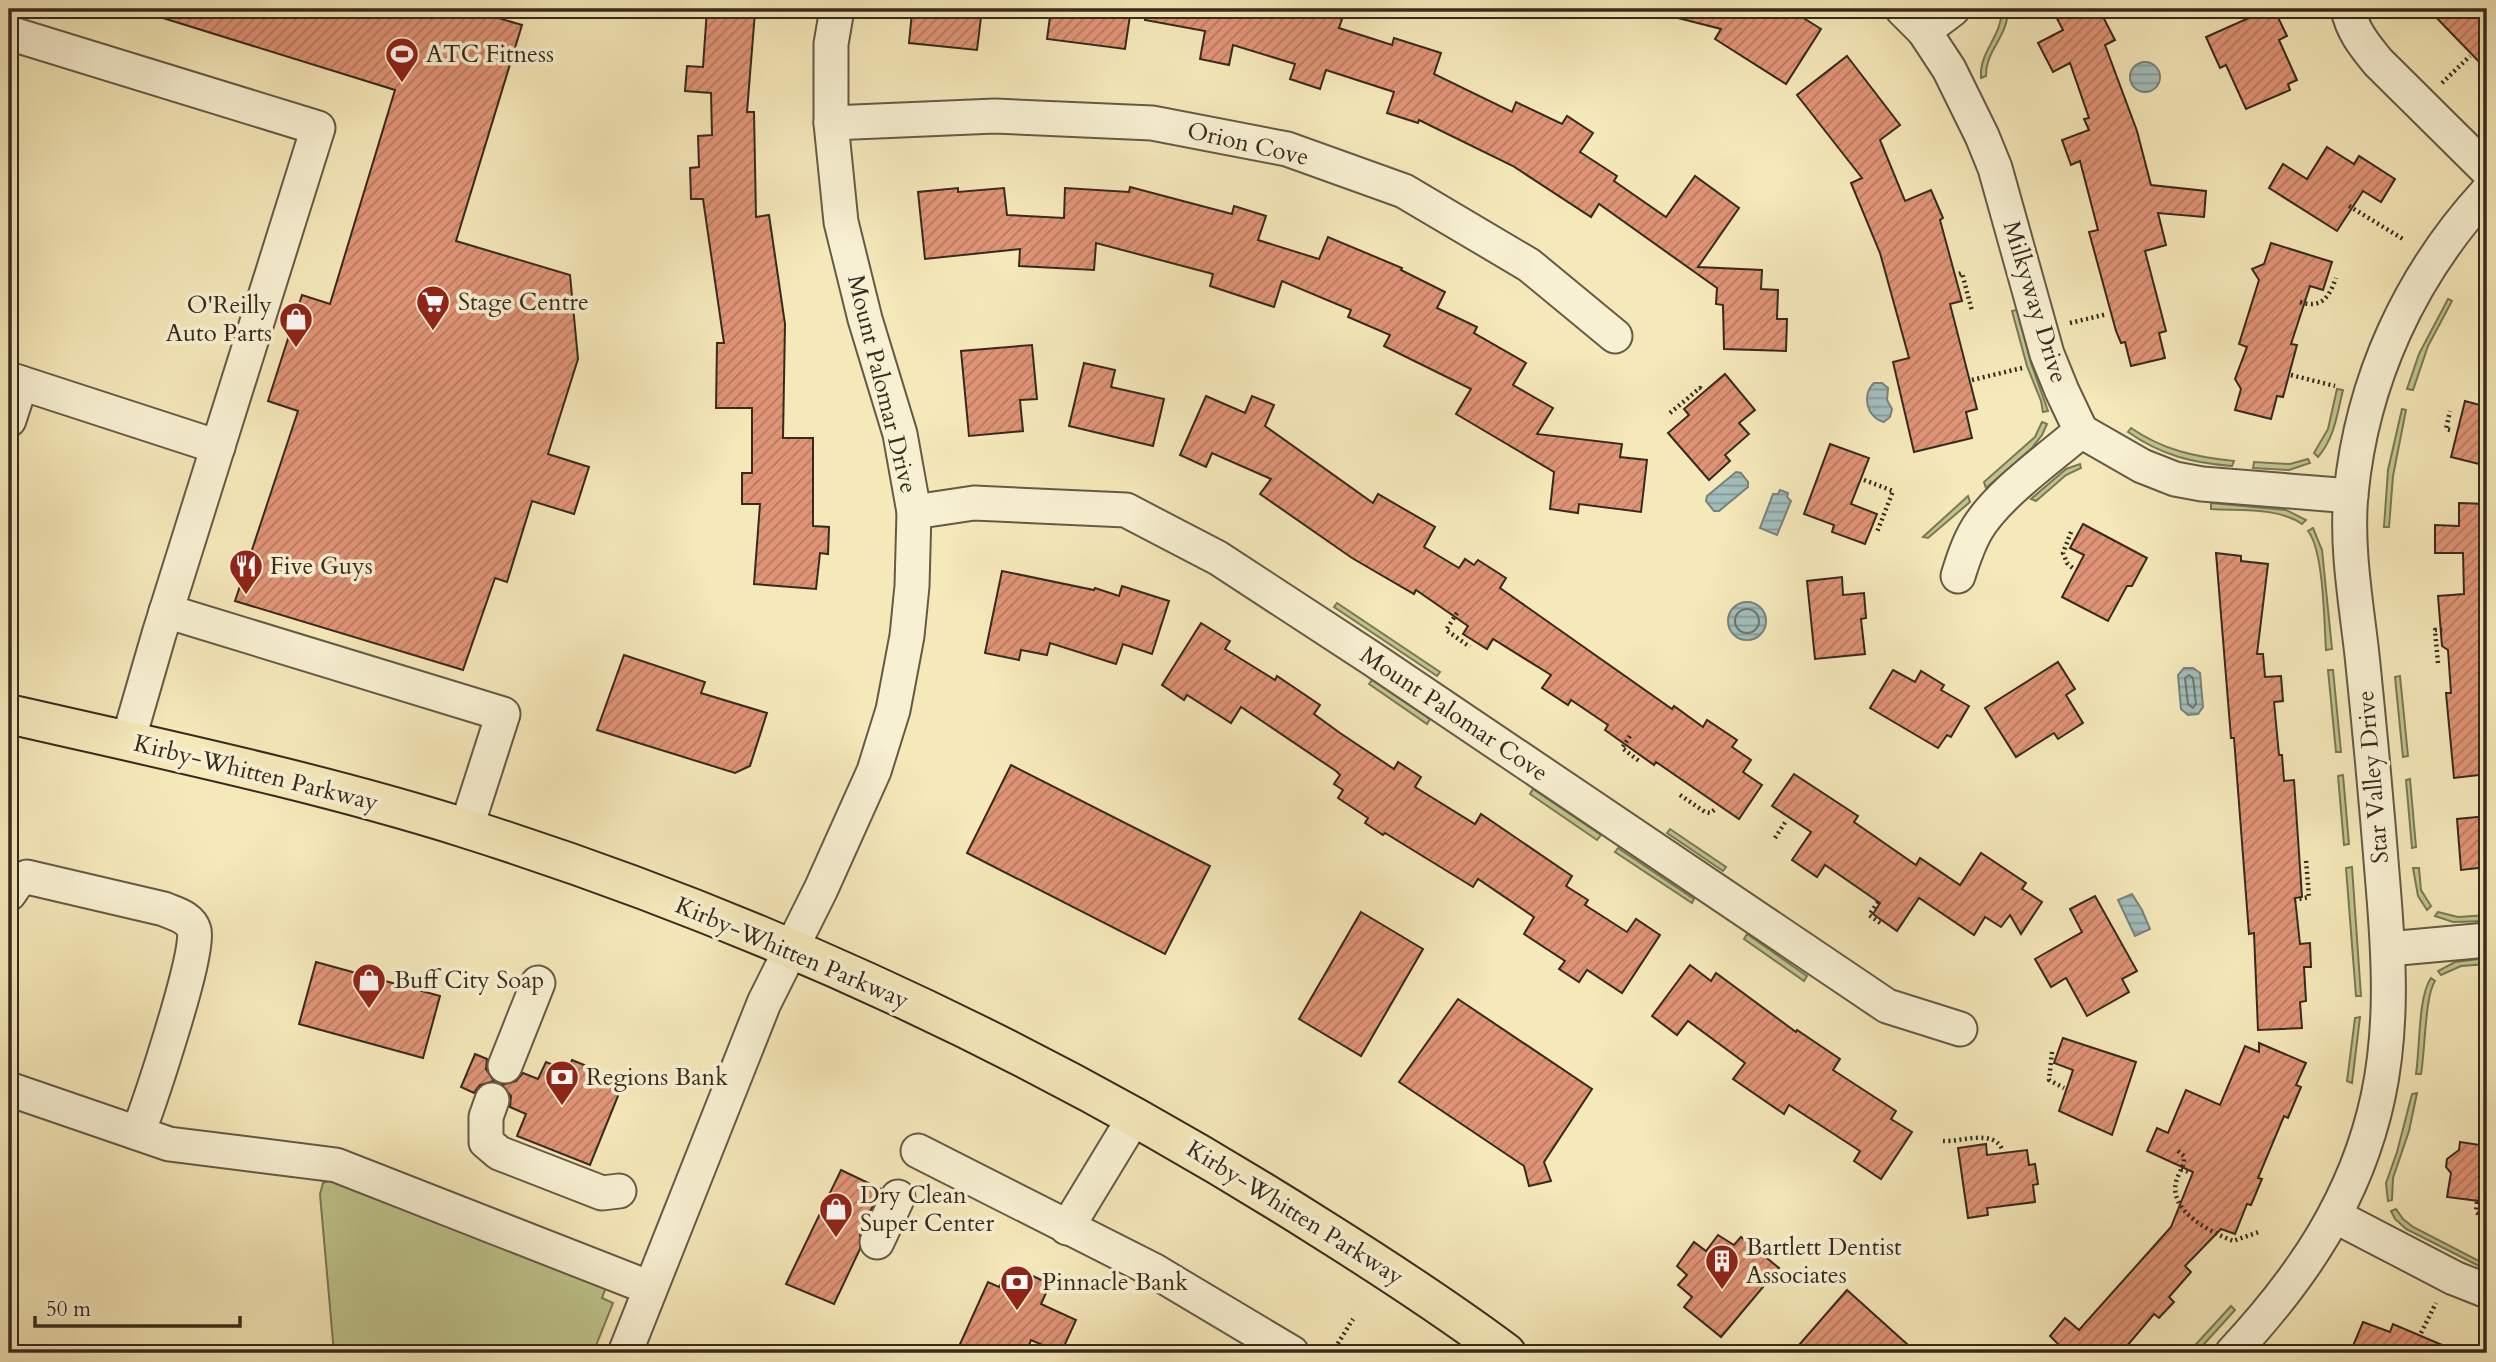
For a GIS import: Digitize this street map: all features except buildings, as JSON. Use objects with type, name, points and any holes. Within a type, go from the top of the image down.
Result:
[{"type":"main road","name":"Kirby-Whitten Parkway","points":[[9,714],[277,776],[466,829],[649,893],[793,949],[987,1038],[1135,1116],[1268,1194],[1421,1293],[1506,1353]]},
{"type":"street","name":"Mount Palomar Drive","points":[[625,1353],[764,1003],[793,949],[850,827],[885,739],[907,636],[912,586],[914,512],[900,434],[865,319],[841,222],[831,123],[831,44],[837,9]]},
{"type":"street","name":"Milkyway Drive","points":[[1953,9],[1913,20],[1964,99],[1995,168],[2047,354],[2081,431]]},
{"type":"street","points":[[2348,9],[2356,32],[2378,62],[2487,170]]},
{"type":"street","points":[[9,33],[318,128],[166,611],[128,741]]},
{"type":"street","name":"Orion Cove","points":[[831,123],[995,116],[1153,123],[1287,149],[1404,191],[1529,265],[1615,336]]},
{"type":"street","name":"Star Valley Drive","points":[[2232,1353],[2297,1278],[2335,1216],[2358,1162],[2377,1099],[2389,1007],[2388,949],[2375,771],[2353,583],[2351,496],[2357,449],[2373,388],[2390,340],[2414,291],[2441,247],[2487,192]]},
{"type":"street","points":[[9,420],[15,381],[218,447]]},
{"type":"street","points":[[1958,576],[1965,553],[1983,520],[2010,492],[2081,431],[2142,466],[2175,479],[2202,484],[2351,496]]},
{"type":"street","name":"Mount Palomar Cove","points":[[914,512],[974,503],[1126,510],[1218,558],[1360,650],[1886,1006],[1960,1029]]},
{"type":"street","points":[[166,611],[503,714],[466,829]]},
{"type":"street","points":[[9,894],[18,881],[27,877],[164,909],[184,918],[192,925],[195,934],[186,976],[157,1080],[138,1133]]},
{"type":"street","points":[[2388,949],[2487,940]]},
{"type":"street","points":[[505,1066],[538,983]]},
{"type":"street","points":[[9,1089],[169,1144],[336,1165],[650,1288]]},
{"type":"street","points":[[492,1100],[486,1117],[486,1142],[499,1153],[601,1194],[619,1191]]},
{"type":"street","points":[[1068,1228],[1135,1116]]},
{"type":"street","points":[[919,1152],[1153,1270],[1285,1352]]},
{"type":"street","points":[[877,1242],[898,1197]]},
{"type":"street","points":[[2335,1216],[2454,1278],[2487,1291]]},
{"type":"path","points":[[2442,83],[2470,56]]},
{"type":"path","points":[[2349,206],[2403,239]]},
{"type":"path","points":[[1959,274],[1962,273],[1972,311]]},
{"type":"path","points":[[2300,302],[2309,305],[2323,302],[2336,278]]},
{"type":"path","points":[[2070,323],[2107,314]]},
{"type":"path","points":[[1972,380],[2024,367]]},
{"type":"path","points":[[2291,375],[2335,386]]},
{"type":"path","points":[[1670,413],[1700,388],[1703,391]]},
{"type":"path","points":[[2450,411],[2446,429],[2450,430]]},
{"type":"path","points":[[1864,480],[1893,491],[1877,532]]},
{"type":"path","points":[[2071,533],[2063,554],[2067,563],[2075,570]]},
{"type":"path","points":[[1457,613],[1446,630],[1471,647]]},
{"type":"path","points":[[2438,663],[2435,630],[2445,629]]},
{"type":"path","points":[[1630,736],[1622,748],[1639,761]]},
{"type":"path","points":[[1679,795],[1704,812],[1710,813],[1717,808]]},
{"type":"path","points":[[1775,838],[1786,821]]},
{"type":"path","points":[[2294,900],[2309,897],[2306,860]]},
{"type":"path","points":[[1878,902],[1869,915],[1883,925]]},
{"type":"path","points":[[2052,1052],[2049,1080],[2064,1088]]},
{"type":"path","points":[[1943,1141],[1992,1138],[2002,1149]]},
{"type":"path","points":[[2178,1152],[2184,1156],[2185,1161],[2176,1182],[2177,1200],[2193,1218],[2219,1236],[2233,1241],[2259,1232]]},
{"type":"path","points":[[2181,1169],[2191,1173]]},
{"type":"path","points":[[2477,1202],[2476,1212],[2487,1221]]},
{"type":"path","points":[[2421,1333],[2437,1299]]},
{"type":"path","points":[[1332,1353],[1353,1320]]},
{"type":"green space","points":[[2002,9],[2008,9],[2007,19],[1989,59],[1986,76],[1981,78],[1983,60],[1998,28]]},
{"type":"green space","points":[[2448,299],[2452,301],[2428,346],[2413,390],[2407,389],[2419,354]]},
{"type":"green space","points":[[2017,310],[2031,363],[2048,411],[2043,412],[2027,366],[2012,311]]},
{"type":"green space","points":[[2337,389],[2343,390],[2335,425],[2318,457],[2314,453],[2328,429]]},
{"type":"green space","points":[[2402,409],[2406,410],[2393,476],[2389,527],[2384,527],[2388,470]]},
{"type":"green space","points":[[2042,422],[2047,424],[2032,448],[1986,488],[1984,482],[2035,437]]},
{"type":"green space","points":[[2131,428],[2155,442],[2180,451],[2234,461],[2232,466],[2177,456],[2140,440],[2128,432]]},
{"type":"green space","points":[[2308,459],[2310,463],[2289,470],[2253,468],[2254,462],[2290,464]]},
{"type":"green space","points":[[2080,464],[2081,468],[2066,475],[2036,501],[2031,499],[2066,469]]},
{"type":"green space","points":[[1968,496],[1970,502],[1928,538],[1923,537]]},
{"type":"green space","points":[[2211,503],[2286,510],[2306,520],[2302,524],[2270,512],[2211,509]]},
{"type":"green space","points":[[2313,528],[2322,550],[2332,649],[2326,650],[2320,570],[2308,531]]},
{"type":"green space","points":[[1337,603],[1440,672],[1437,676],[1334,607]]},
{"type":"green space","points":[[2328,670],[2333,670],[2341,752],[2336,752]]},
{"type":"green space","points":[[2400,676],[2408,756],[2403,757],[2395,677]]},
{"type":"green space","points":[[1372,680],[1430,719],[1427,724],[1369,684]]},
{"type":"green space","points":[[2343,775],[2349,844],[2344,845],[2338,776]]},
{"type":"green space","points":[[2410,779],[2416,847],[2412,848],[2406,780]]},
{"type":"green space","points":[[1533,789],[1601,835],[1597,840],[1530,794]]},
{"type":"green space","points":[[1670,829],[1726,867],[1723,871],[1667,833]]},
{"type":"green space","points":[[1618,848],[1694,899],[1692,903],[1615,852]]},
{"type":"green space","points":[[2352,867],[2361,996],[2356,996],[2346,868]]},
{"type":"green space","points":[[2413,868],[2419,868],[2421,890],[2431,906],[2427,910],[2418,896]]},
{"type":"green space","points":[[2438,912],[2458,917],[2487,915],[2487,921],[2453,922],[2435,916]]},
{"type":"green space","points":[[1747,934],[1807,976],[1804,981],[1744,939]]},
{"type":"green space","points":[[2487,958],[2487,964],[2461,966],[2441,975],[2438,971],[2455,962]]},
{"type":"green space","points":[[2431,978],[2435,981],[2427,1011],[2421,1074],[2416,1074],[2424,997]]},
{"type":"green space","points":[[2360,1017],[2352,1083],[2347,1081],[2355,1018]]},
{"type":"green space","points":[[2417,1093],[2409,1131],[2393,1178],[2392,1200],[2388,1201],[2386,1183],[2412,1094]]},
{"type":"green space","points":[[331,1180],[606,1287],[602,1298],[613,1303],[593,1353],[334,1353],[320,1194],[323,1183]]},
{"type":"green space","points":[[2396,1209],[2413,1227],[2487,1265],[2487,1270],[2406,1229],[2391,1211]]},
{"type":"green space","points":[[2231,1306],[2235,1310],[2196,1353],[2188,1353]]},
{"type":"water","points":[[2145,62],[2156,66],[2160,77],[2156,88],[2145,92],[2134,88],[2130,77],[2134,66]]},
{"type":"water","points":[[1874,383],[1882,383],[1888,388],[1887,400],[1892,409],[1890,417],[1884,422],[1873,416],[1868,405],[1868,394]]},
{"type":"water","points":[[1736,472],[1741,473],[1748,482],[1748,487],[1719,511],[1714,511],[1706,501],[1707,496]]},
{"type":"water","points":[[1780,490],[1788,493],[1787,497],[1791,501],[1777,535],[1760,528],[1773,494],[1778,494]]},
{"type":"water","points":[[1747,602],[1760,608],[1766,621],[1760,634],[1747,640],[1734,634],[1728,621],[1734,608]]},
{"type":"water","points":[[2184,668],[2193,668],[2200,673],[2203,707],[2198,714],[2188,715],[2181,709],[2178,675]]},
{"type":"water","points":[[2132,894],[2150,929],[2135,936],[2118,900]]},
{"type":"place","name":"ATC Fitness","points":[[402,84]]},
{"type":"place","name":"Stage Centre","points":[[433,332]]},
{"type":"place","name":"O'Reilly Auto Parts","points":[[296,349]]},
{"type":"place","name":"Five Guys","points":[[246,596]]},
{"type":"place","name":"Buff City Soap","points":[[369,1010]]},
{"type":"place","name":"Regions Bank","points":[[562,1107]]},
{"type":"place","name":"Dry Clean Super Center","points":[[836,1239]]},
{"type":"place","name":"Bartlett Dentist Associates","points":[[1722,1291]]},
{"type":"place","name":"Pinnacle Bank","points":[[1017,1312]]}]
